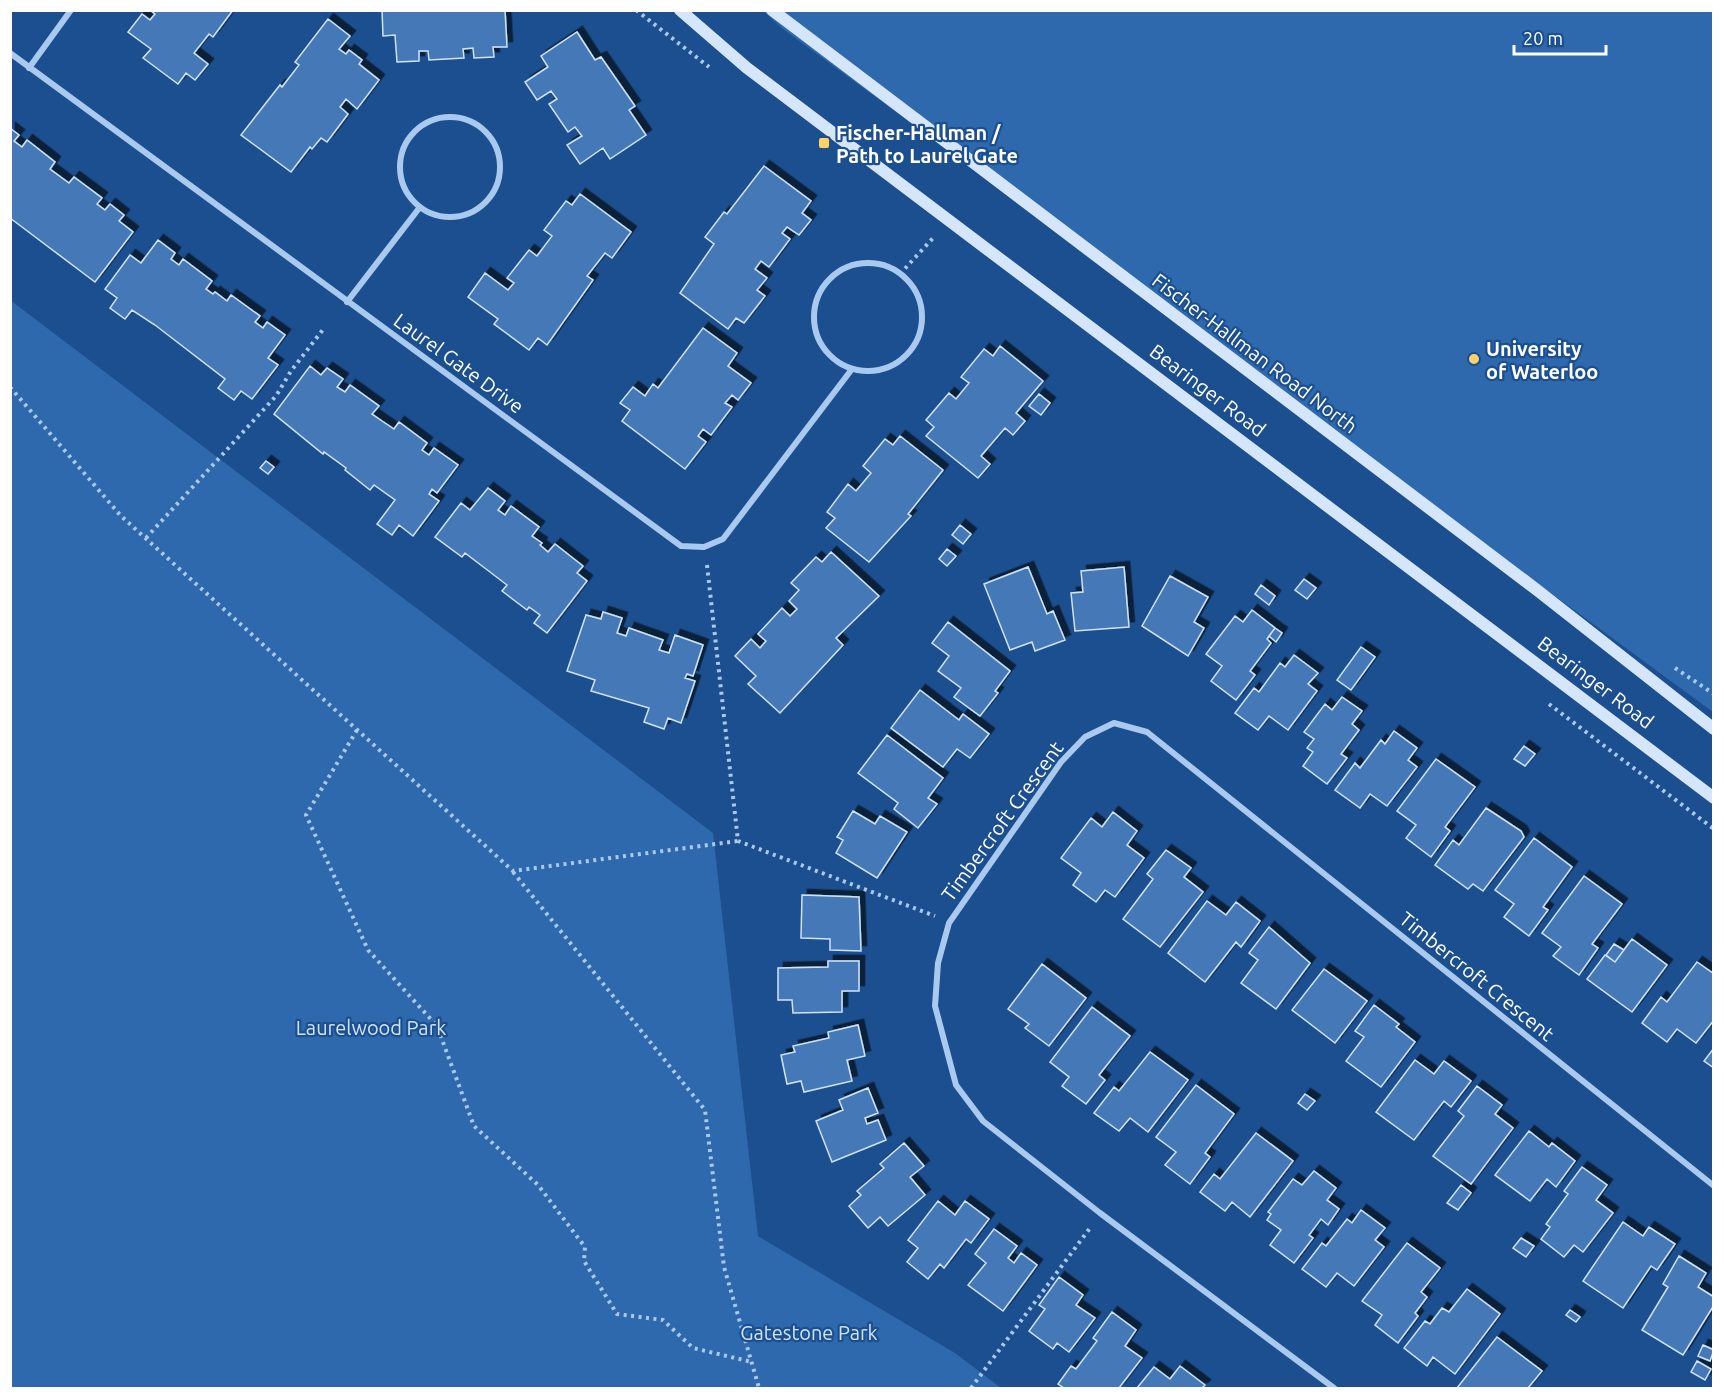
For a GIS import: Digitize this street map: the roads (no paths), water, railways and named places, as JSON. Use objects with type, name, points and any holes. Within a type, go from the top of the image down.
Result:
[{"type":"main road","name":"Bearinger Road","points":[[681,10],[747,68],[1713,798]]},
{"type":"main road","name":"Fischer-Hallman Road North","points":[[772,10],[1537,590],[1713,729]]},
{"type":"street","points":[[29,68],[71,10]]},
{"type":"street","name":"Laurel Gate Drive","points":[[10,53],[681,546],[704,547],[723,539],[852,369]]},
{"type":"street","points":[[453,117],[472,122],[490,136],[498,152],[500,169],[495,190],[484,204],[470,214],[453,217],[435,215],[420,207],[407,193],[401,177],[400,159],[408,139],[420,127],[436,119],[453,117]]},
{"type":"street","points":[[347,302],[420,207]]},
{"type":"street","points":[[857,264],[876,264],[900,274],[919,298],[922,316],[919,334],[905,357],[889,367],[871,371],[852,369],[837,362],[823,348],[815,332],[815,305],[822,288],[835,274],[857,264]]},
{"type":"street","name":"Timbercroft Crescent","points":[[1334,1389],[1100,1213],[983,1121],[956,1085],[935,1006],[938,963],[949,922],[1061,762],[1085,737],[1114,723],[1147,732],[1713,1186]]},
{"type":"place","name":"Fischer-Hallman / Path to Laurel Gate","points":[[824,143]]},
{"type":"place","name":"University of Waterloo","points":[[1474,359]]},
{"type":"park label","name":"Laurelwood Park","points":[[371,1027]]},
{"type":"park label","name":"Gatestone Park","points":[[809,1332]]}]
